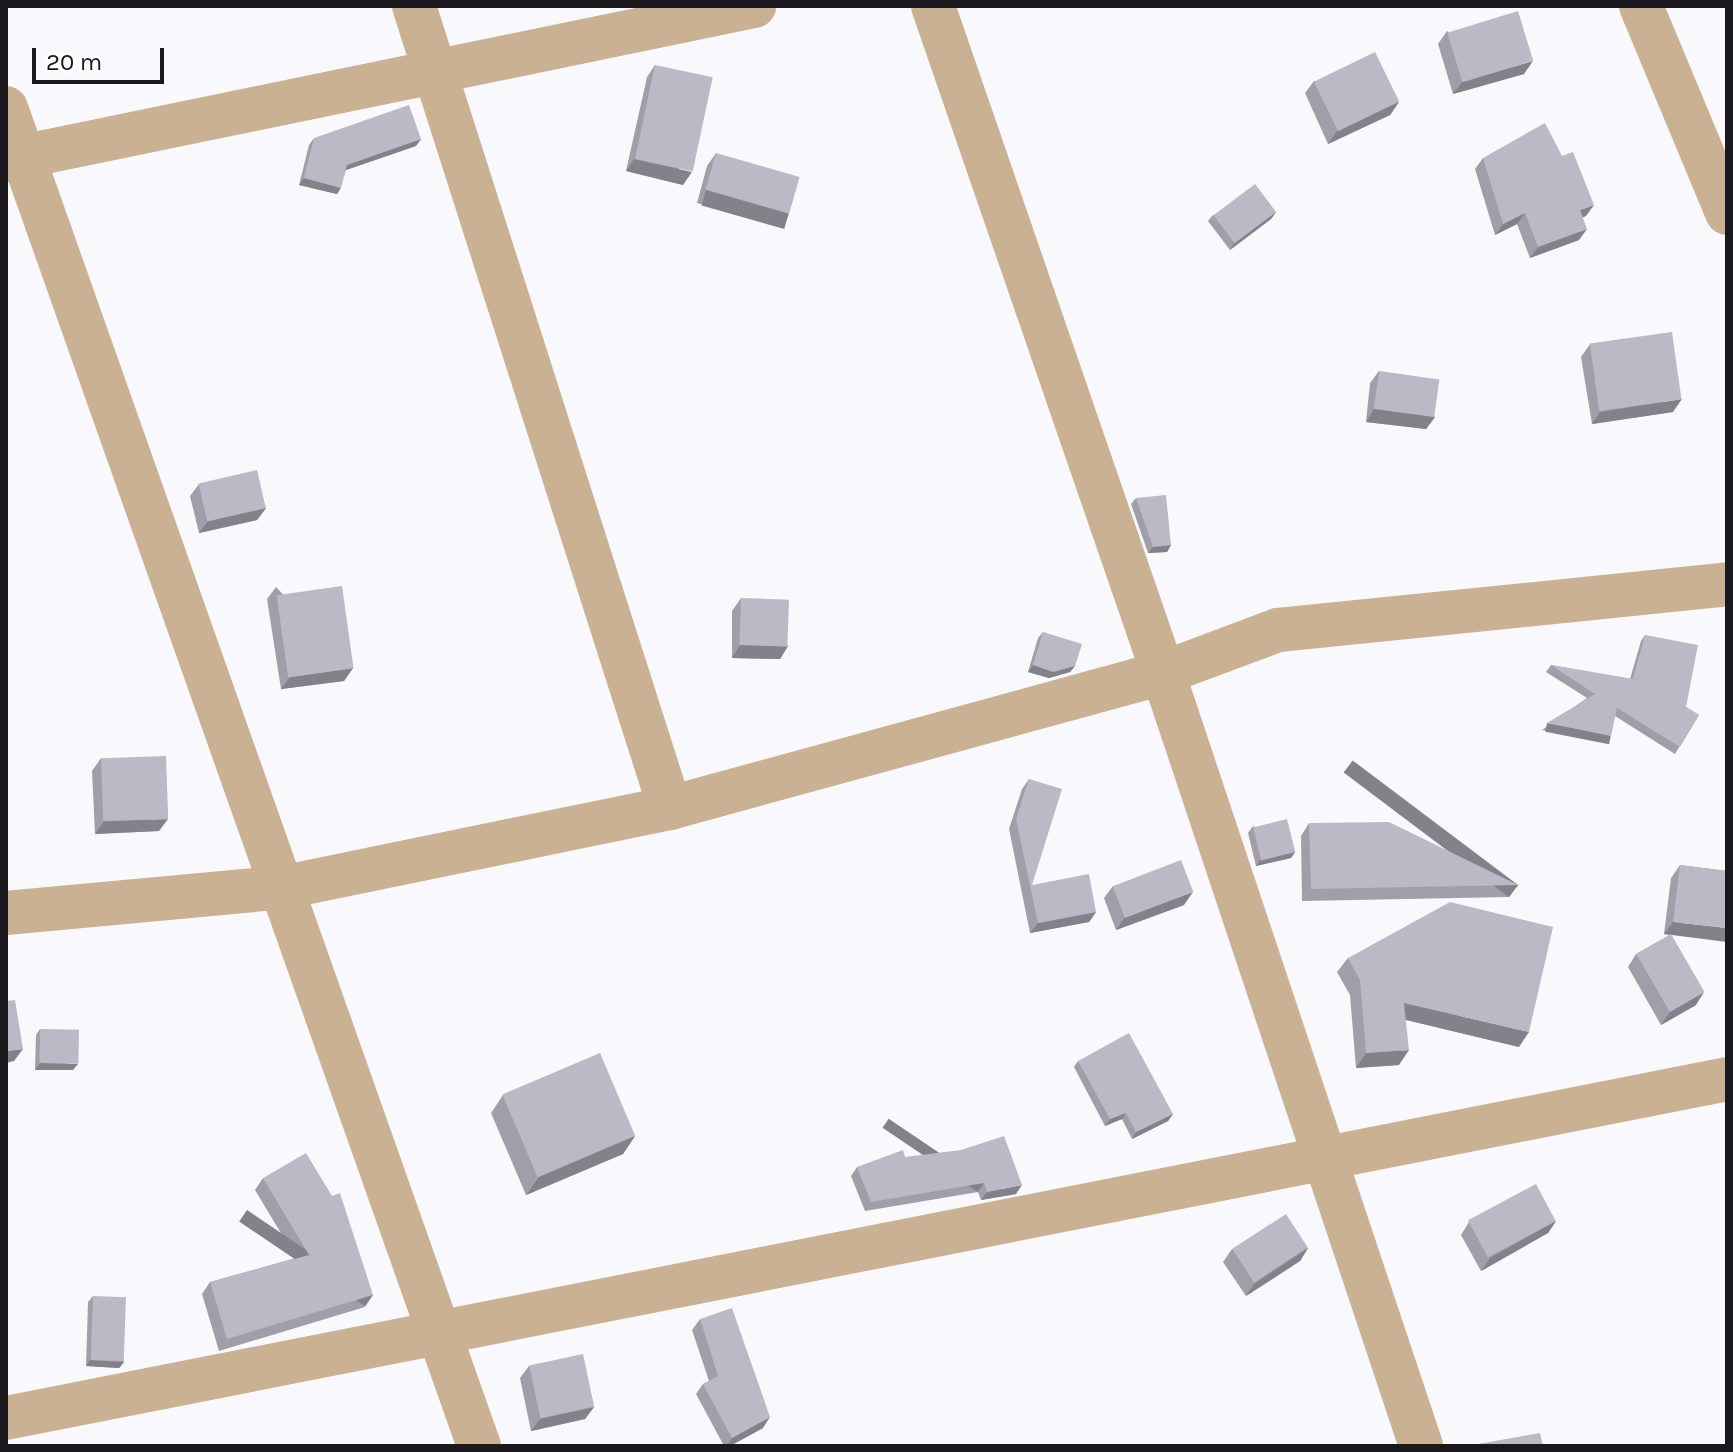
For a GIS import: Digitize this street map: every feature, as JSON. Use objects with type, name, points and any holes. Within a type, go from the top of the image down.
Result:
[{"type":"street","points":[[414,6],[670,808]]},
{"type":"street","points":[[15,158],[754,6]]},
{"type":"street","points":[[933,6],[1163,673],[1421,1446]]},
{"type":"street","points":[[1641,6],[1727,213]]},
{"type":"street","points":[[6,108],[15,158],[285,887],[437,1334],[479,1446]]},
{"type":"street","points":[[6,913],[285,887],[670,808],[1163,673],[1278,630],[1727,584]]},
{"type":"street","points":[[6,1418],[1727,1079]]},
{"type":"building","points":[[1518,11],[1533,61],[1462,82],[1447,33]]},
{"type":"building","points":[[1375,52],[1399,101],[1338,131],[1314,82]]},
{"type":"building","points":[[655,65],[713,77],[693,171],[635,159]]},
{"type":"building","points":[[409,105],[421,139],[347,165],[341,188],[304,178],[314,138]]},
{"type":"building","points":[[1545,123],[1562,156],[1573,152],[1594,205],[1580,210],[1587,229],[1538,247],[1525,213],[1503,224],[1483,158]]},
{"type":"building","points":[[716,153],[800,177],[789,214],[706,190]]},
{"type":"building","points":[[1255,184],[1276,212],[1235,243],[1213,215]]},
{"type":"building","points":[[1672,332],[1681,399],[1599,411],[1590,344]]},
{"type":"building","points":[[1379,371],[1439,379],[1434,417],[1374,409]]},
{"type":"building","points":[[257,470],[266,508],[207,521],[199,483]]},
{"type":"building","points":[[1166,495],[1171,545],[1153,547],[1136,498]]},
{"type":"building","points":[[342,586],[354,668],[288,677],[277,595]]},
{"type":"building","points":[[741,598],[789,600],[787,647],[739,645]]},
{"type":"building","points":[[1043,632],[1082,644],[1075,666],[1053,672],[1033,665]]},
{"type":"building","points":[[1645,635],[1698,645],[1686,707],[1699,715],[1680,747],[1617,708],[1611,736],[1547,723],[1595,694],[1551,665],[1633,679]]},
{"type":"building","points":[[166,756],[168,819],[103,821],[101,758]]},
{"type":"building","points":[[1029,779],[1062,789],[1032,885],[1089,874],[1096,912],[1038,923],[1016,819]]},
{"type":"building","points":[[1287,819],[1295,852],[1261,860],[1253,827]]},
{"type":"building","points":[[1389,822],[1518,885],[1311,889],[1309,823]]},
{"type":"building","points":[[1181,860],[1193,892],[1125,918],[1113,886]]},
{"type":"building","points":[[1680,865],[1727,871],[1727,928],[1673,922]]},
{"type":"building","points":[[1450,902],[1553,927],[1529,1032],[1404,1003],[1409,1050],[1366,1053],[1360,980],[1348,958]]},
{"type":"building","points":[[1671,934],[1704,992],[1670,1012],[1636,954]]},
{"type":"building","points":[[15,1000],[23,1049],[6,1051],[6,1001]]},
{"type":"building","points":[[40,1029],[79,1030],[78,1064],[39,1063]]},
{"type":"building","points":[[1129,1033],[1173,1114],[1136,1132],[1126,1113],[1110,1119],[1078,1061]]},
{"type":"building","points":[[600,1053],[635,1136],[538,1177],[502,1094]]},
{"type":"building","points":[[1004,1136],[1022,1185],[987,1192],[984,1183],[871,1202],[857,1167],[903,1150],[905,1157],[961,1150]]},
{"type":"building","points":[[306,1153],[332,1196],[340,1193],[373,1295],[227,1339],[210,1282],[309,1255],[263,1178]]},
{"type":"building","points":[[1536,1184],[1556,1221],[1488,1257],[1468,1220]]},
{"type":"building","points":[[1286,1214],[1308,1248],[1254,1282],[1232,1249]]},
{"type":"building","points":[[93,1296],[126,1297],[124,1361],[91,1360]]},
{"type":"building","points":[[732,1308],[770,1417],[732,1438],[703,1384],[718,1376],[700,1319]]},
{"type":"building","points":[[583,1354],[594,1407],[540,1418],[529,1365]]},
{"type":"building","points":[[1540,1433],[1543,1446],[1478,1444]]}]
